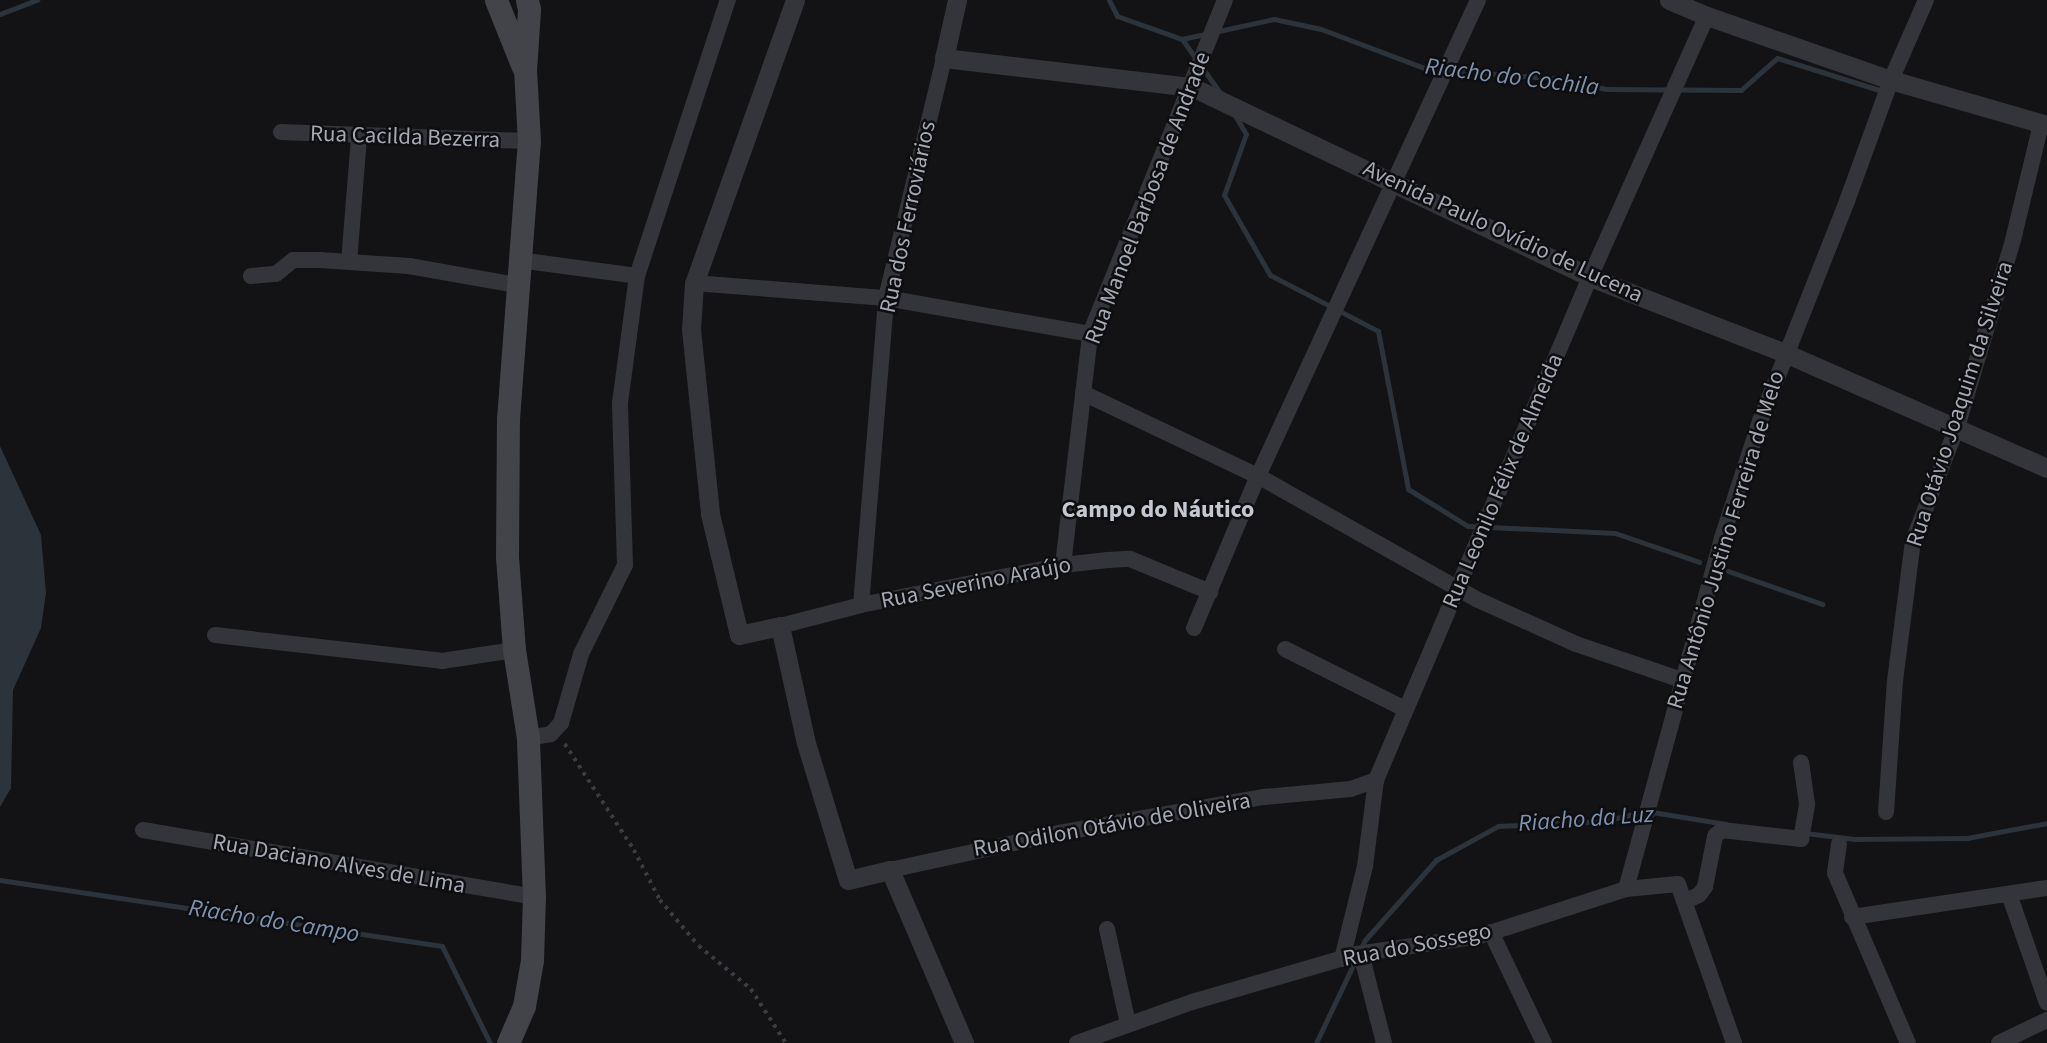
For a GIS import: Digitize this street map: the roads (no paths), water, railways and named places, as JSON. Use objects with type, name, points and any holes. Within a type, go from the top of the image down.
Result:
[{"type":"main road","points":[[496,0],[524,70]]},
{"type":"main road","points":[[508,1043],[524,1006],[532,960],[534,897],[528,738],[514,650],[507,557],[508,419],[529,141],[524,70],[529,9],[527,0]]},
{"type":"street","points":[[528,738],[542,738],[556,730],[565,715],[580,654],[625,565],[620,403],[636,276],[728,0]]},
{"type":"street","points":[[795,0],[694,283],[886,298],[1090,334]]},
{"type":"street","name":"Rua dos Ferroviários","points":[[861,605],[886,298],[957,0]]},
{"type":"street","name":"Rua Manoel Barbosa de Andrade","points":[[1063,565],[1090,334],[1225,0]]},
{"type":"street","points":[[1194,628],[1258,477],[1392,181],[1478,0]]},
{"type":"street","name":"Rua Antônio Justino Ferreira de Melo","points":[[1626,888],[1722,538],[1785,353],[1847,201],[1891,80],[1926,0]]},
{"type":"street","points":[[1671,1],[1891,80],[2044,125]]},
{"type":"street","name":"Rua Leonilo Félix de Almeida","points":[[1342,959],[1365,866],[1376,779],[1590,277],[1707,16]]},
{"type":"street","name":"Avenida Paulo Ovídio de Lucena","points":[[944,58],[1192,87],[1590,277],[1785,353],[2047,468]]},
{"type":"street","name":"Rua Otávio Joaquim da Silveira","points":[[1886,813],[1896,669],[1913,541],[1957,427],[2044,125]]},
{"type":"street","name":"Rua Cacilda Bezerra","points":[[281,132],[359,137],[529,141]]},
{"type":"street","points":[[349,262],[359,137]]},
{"type":"street","points":[[251,276],[276,274],[293,260],[410,266],[517,285]]},
{"type":"street","points":[[519,260],[636,276]]},
{"type":"street","name":"Rua Severino Araújo","points":[[694,283],[691,329],[703,464],[710,514],[739,635],[861,605],[1063,565],[1130,559],[1210,592]]},
{"type":"street","points":[[1083,393],[1258,477],[1476,599],[1576,644],[1682,680]]},
{"type":"street","name":"Rua Odilon Otávio de Oliveira","points":[[780,626],[810,755],[848,880],[1059,832],[1264,797],[1351,789],[1376,779]]},
{"type":"street","points":[[215,635],[442,661],[514,650]]},
{"type":"street","points":[[1285,649],[1405,709]]},
{"type":"street","points":[[1734,1043],[1686,901],[1699,895],[1705,887],[1715,836],[1722,830],[1801,839],[1807,804],[1801,762]]},
{"type":"street","name":"Rua Daciano Alves de Lima","points":[[143,830],[534,897]]},
{"type":"street","points":[[1839,844],[1835,873],[1908,1043]]},
{"type":"street","points":[[890,870],[964,1043]]},
{"type":"street","name":"Rua do Sossego","points":[[1077,1043],[1192,1002],[1342,959],[1491,932],[1626,888],[1678,884],[1686,901]]},
{"type":"street","points":[[1852,917],[2047,888]]},
{"type":"street","points":[[2009,894],[2047,1003]]},
{"type":"street","points":[[1107,929],[1128,1024]]},
{"type":"street","points":[[1491,932],[1544,1043]]},
{"type":"street","points":[[1361,954],[1384,1043]]},
{"type":"street","points":[[1999,1043],[2047,1020]]},
{"type":"waterway","name":"Riacho do Cochila","points":[[0,14],[37,0]]},
{"type":"waterway","name":"Riacho do Cochila","points":[[1109,0],[1117,16],[1182,39],[1274,19],[1321,29],[1424,68],[1562,79],[1606,89],[1741,90],[1777,58],[1879,90]]},
{"type":"waterway","points":[[1182,39],[1221,94]]},
{"type":"waterway","points":[[1234,114],[1246,134],[1224,195],[1270,275],[1378,331],[1408,489],[1468,526],[1615,533],[1699,562]]},
{"type":"waterway","points":[[1728,571],[1822,604]]},
{"type":"waterway","name":"Riacho da Luz","points":[[1316,1043],[1365,940],[1436,860],[1498,826],[1604,821],[1646,811],[1726,824]]},
{"type":"waterway","name":"Riacho da Luz","points":[[1805,833],[1855,839],[1967,838],[2047,823]]},
{"type":"waterway","name":"Riacho do Campo","points":[[0,880],[442,946],[490,1043]]},
{"type":"district","name":"Campo do Náutico","points":[[1158,510]]}]
